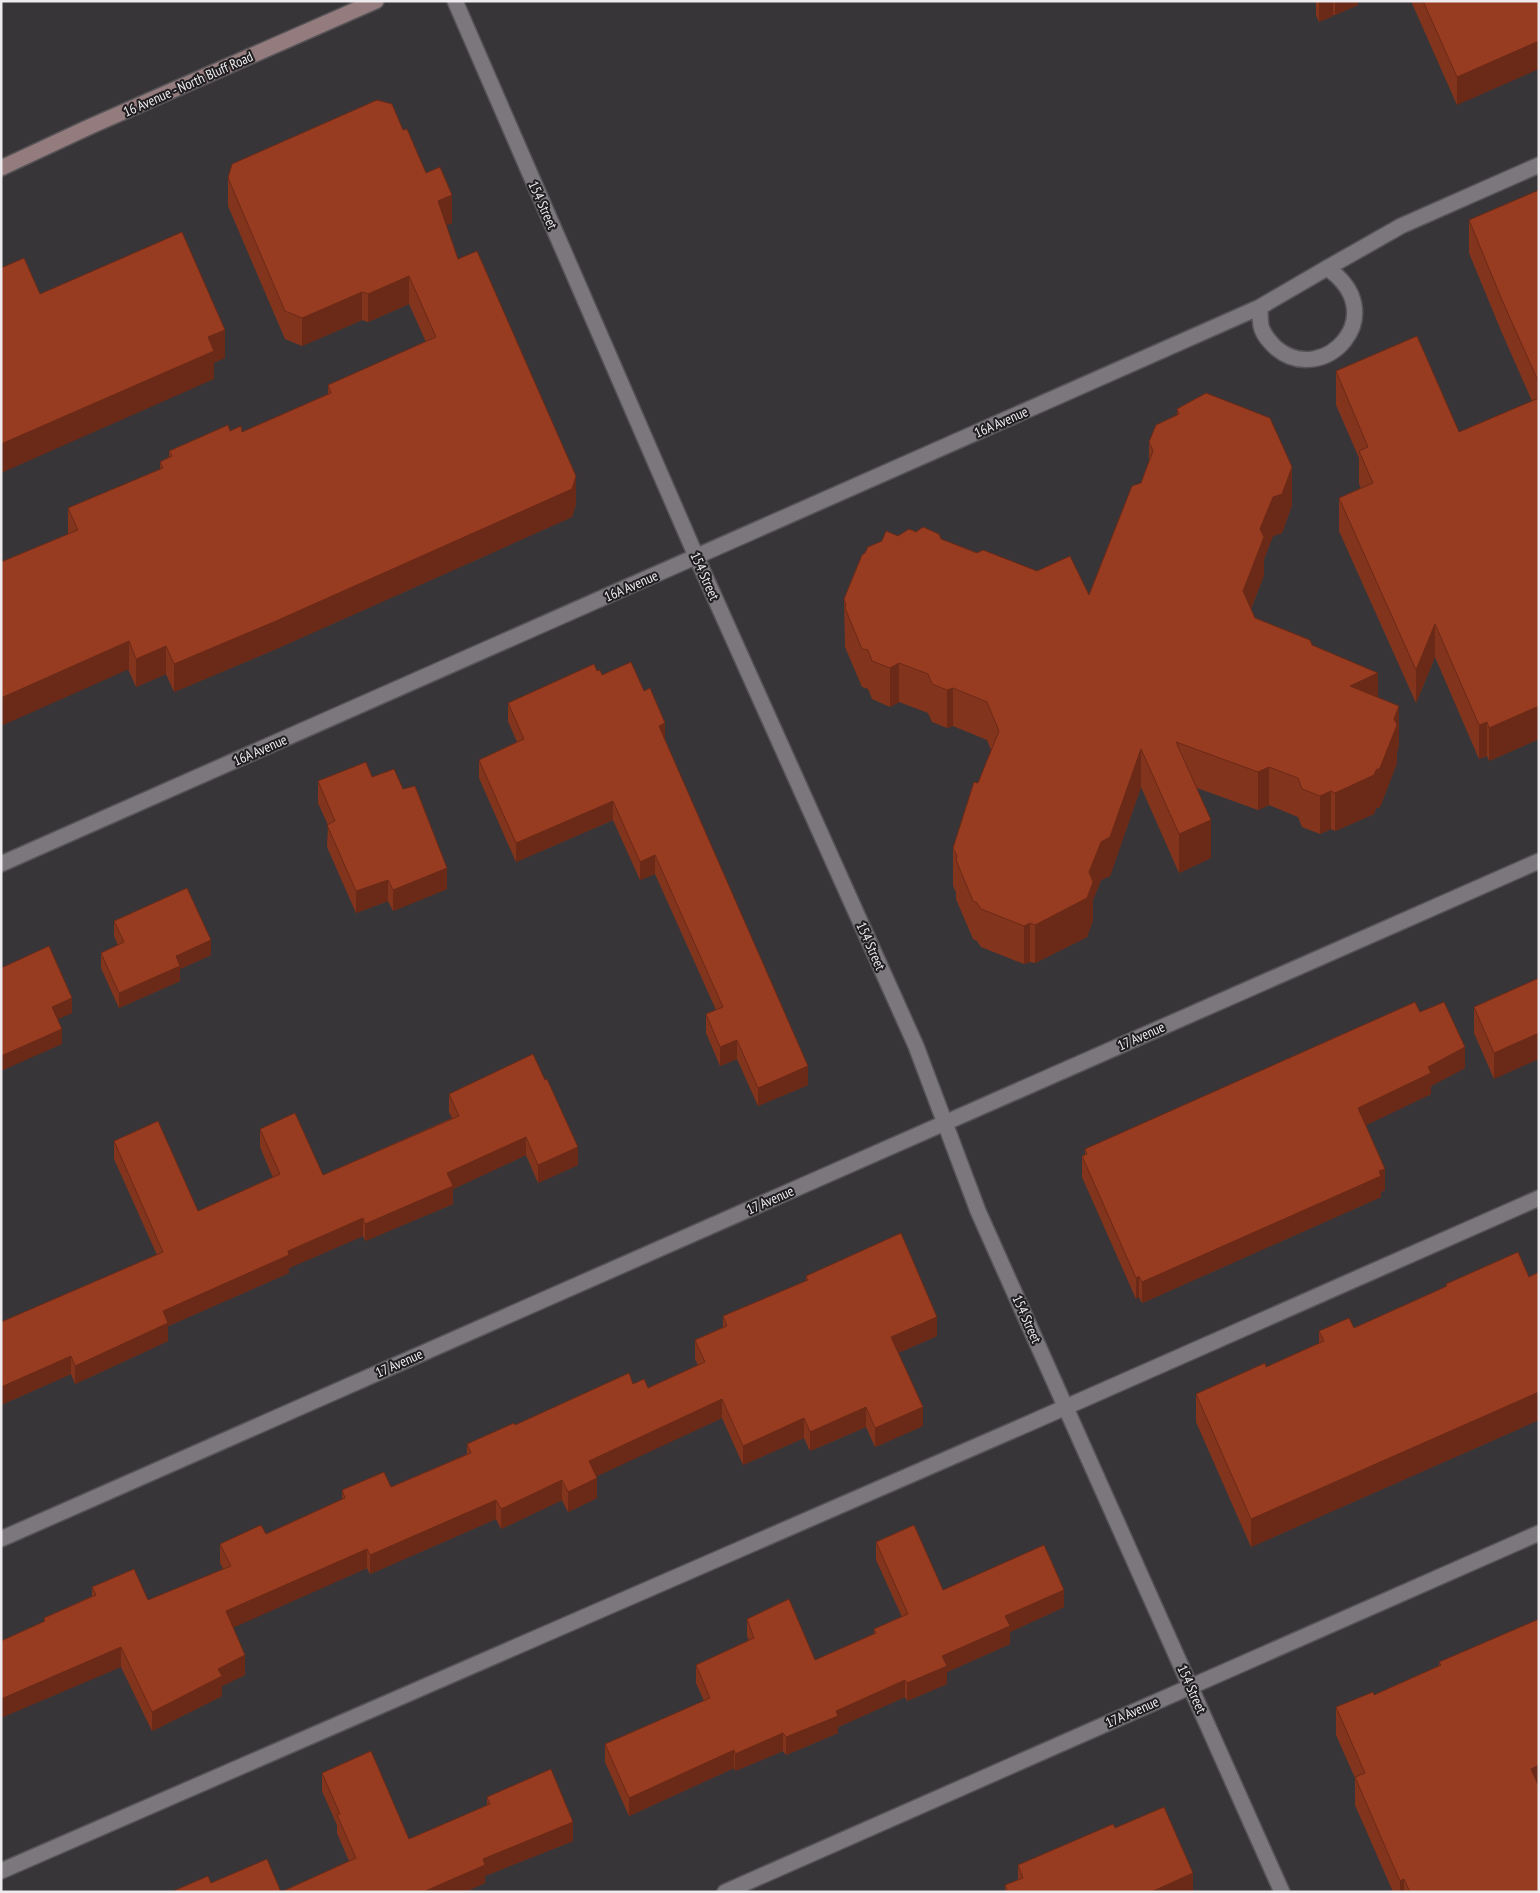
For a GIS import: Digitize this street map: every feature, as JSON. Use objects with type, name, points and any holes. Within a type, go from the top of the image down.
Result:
[{"type":"main road","name":"16 Avenue - North Bluff Road","points":[[1,168],[89,127],[376,1]]},
{"type":"street","name":"154 Street","points":[[455,1],[696,556],[916,1046],[978,1210],[1282,1892]]},
{"type":"street","name":"16A Avenue","points":[[1,864],[1260,307],[1400,226],[1539,165]]},
{"type":"street","points":[[1260,307],[1261,327],[1269,342],[1282,353],[1297,359],[1313,359],[1328,354],[1341,346],[1350,334],[1355,319],[1354,303],[1349,289],[1340,277],[1327,268]]},
{"type":"street","name":"17 Avenue","points":[[1,1539],[1539,861]]},
{"type":"street","points":[[1,1870],[1066,1407],[1539,1198]]},
{"type":"street","name":"17A Avenue","points":[[725,1892],[1539,1533]]},
{"type":"building","points":[[1423,1],[1539,1],[1539,41],[1457,77]]},
{"type":"building","points":[[377,100],[392,104],[403,130],[407,129],[426,173],[440,167],[452,195],[438,201],[458,259],[477,251],[576,476],[572,489],[276,621],[174,664],[166,646],[136,659],[129,641],[1,698],[1,562],[78,530],[68,508],[163,468],[160,462],[172,456],[169,451],[228,425],[230,431],[241,426],[242,432],[331,393],[328,385],[436,337],[409,276],[368,294],[362,292],[302,318],[285,311],[228,178],[232,164]]},
{"type":"building","points":[[1539,190],[1539,383],[1469,220]]},
{"type":"building","points":[[182,232],[225,330],[208,337],[214,351],[1,444],[1,268],[24,258],[40,294]]},
{"type":"building","points":[[1417,336],[1459,432],[1539,398],[1539,706],[1489,728],[1487,722],[1479,725],[1435,624],[1416,670],[1339,498],[1373,483],[1359,451],[1368,447],[1336,371]]},
{"type":"building","points":[[1206,393],[1270,418],[1292,467],[1282,494],[1273,497],[1260,529],[1264,537],[1243,591],[1255,618],[1310,640],[1312,645],[1378,673],[1350,686],[1399,706],[1394,719],[1397,725],[1380,768],[1376,770],[1374,775],[1335,793],[1331,791],[1320,796],[1302,789],[1298,778],[1269,767],[1258,772],[1176,742],[1211,820],[1179,834],[1141,749],[1110,837],[1101,842],[1089,872],[1093,882],[1087,898],[1035,925],[1030,923],[1024,926],[981,909],[973,901],[953,848],[974,782],[978,783],[999,731],[987,702],[953,688],[947,690],[932,684],[928,674],[899,663],[890,668],[872,661],[868,650],[862,649],[845,608],[844,599],[862,555],[868,547],[882,541],[886,531],[898,536],[909,529],[916,532],[923,527],[939,534],[941,539],[977,553],[983,550],[1037,571],[1070,556],[1089,595],[1132,486],[1141,483],[1153,451],[1149,442],[1156,425],[1179,414],[1177,409]]},
{"type":"building","points":[[631,662],[644,691],[650,688],[665,723],[659,726],[808,1066],[758,1088],[737,1040],[720,1047],[706,1014],[723,1007],[655,855],[640,862],[613,801],[516,843],[479,760],[524,739],[508,703],[594,664],[597,671],[600,670],[602,675]]},
{"type":"building","points":[[366,762],[372,777],[394,769],[403,789],[415,786],[447,868],[393,890],[388,880],[356,891],[327,825],[335,821],[318,781]]},
{"type":"building","points":[[187,888],[211,940],[176,956],[180,966],[119,993],[101,953],[124,942],[114,921]]},
{"type":"building","points":[[49,946],[72,998],[52,1007],[62,1029],[1,1056],[1,968]]},
{"type":"building","points":[[1539,978],[1539,1033],[1494,1053],[1474,1007]]},
{"type":"building","points":[[1415,1002],[1420,1012],[1444,1002],[1465,1047],[1428,1067],[1431,1073],[1358,1108],[1385,1169],[1379,1171],[1381,1176],[1142,1282],[1139,1276],[1136,1278],[1082,1156],[1087,1154],[1085,1149]]},
{"type":"building","points":[[533,1054],[545,1080],[547,1079],[578,1147],[538,1165],[526,1137],[447,1173],[453,1186],[365,1224],[363,1218],[288,1251],[289,1255],[163,1311],[168,1323],[75,1366],[71,1356],[1,1387],[1,1322],[163,1252],[114,1141],[158,1121],[198,1211],[280,1174],[260,1129],[295,1113],[323,1175],[459,1116],[449,1094]]},
{"type":"building","points":[[901,1233],[937,1317],[891,1337],[923,1407],[875,1428],[866,1407],[810,1432],[804,1418],[743,1446],[722,1399],[589,1461],[597,1478],[568,1492],[562,1480],[501,1509],[496,1500],[370,1555],[367,1549],[226,1611],[245,1655],[218,1669],[222,1676],[152,1712],[121,1647],[1,1699],[1,1641],[45,1621],[44,1618],[96,1595],[92,1587],[134,1569],[148,1600],[231,1566],[220,1544],[261,1525],[266,1534],[345,1498],[342,1490],[384,1472],[391,1487],[471,1453],[467,1444],[514,1423],[515,1425],[629,1373],[633,1384],[644,1379],[648,1388],[705,1362],[695,1340],[727,1326],[723,1316],[808,1280],[806,1276]]},
{"type":"building","points":[[1518,1252],[1529,1277],[1539,1272],[1539,1392],[1251,1519],[1196,1394],[1265,1363],[1266,1367],[1324,1341],[1319,1331],[1349,1318],[1354,1328]]},
{"type":"building","points":[[914,1525],[943,1590],[1044,1545],[1064,1590],[1005,1616],[1010,1626],[942,1656],[947,1666],[907,1683],[905,1680],[836,1711],[838,1716],[786,1737],[783,1733],[735,1754],[734,1750],[629,1798],[605,1744],[710,1698],[696,1665],[754,1638],[747,1619],[789,1599],[815,1660],[876,1633],[874,1629],[908,1614],[876,1542]]},
{"type":"building","points":[[1539,1619],[1539,1765],[1531,1769],[1539,1787],[1539,1892],[1410,1892],[1404,1879],[1400,1881],[1355,1777],[1365,1773],[1336,1707],[1373,1692],[1374,1695],[1441,1665],[1439,1662]]},
{"type":"building","points":[[371,1751],[409,1839],[490,1804],[487,1797],[551,1769],[573,1822],[483,1859],[485,1865],[423,1892],[281,1892],[356,1858],[337,1815],[340,1814],[322,1773]]},
{"type":"building","points":[[1164,1807],[1193,1873],[1151,1892],[1008,1892],[1005,1885],[1023,1878],[1018,1865],[1113,1824],[1115,1828]]},
{"type":"building","points":[[267,1859],[281,1892],[171,1892],[208,1876],[211,1883]]}]
